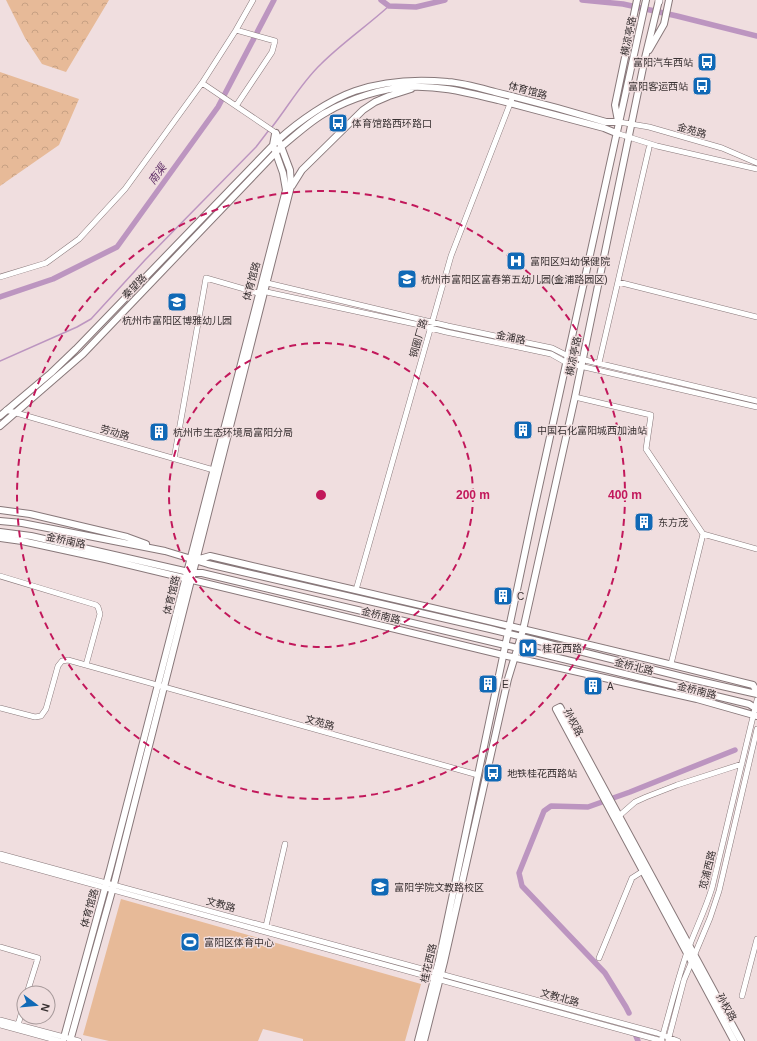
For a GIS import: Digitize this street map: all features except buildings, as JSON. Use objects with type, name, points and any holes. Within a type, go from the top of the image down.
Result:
[{"type":"main road","name":"横凉亭路","points":[[619,122],[615,105],[637,0]]},
{"type":"main road","name":"横凉亭路","points":[[503,655],[646,0]]},
{"type":"main road","name":"横凉亭路","points":[[515,657],[523,630],[581,366],[628,137],[659,0]]},
{"type":"main road","name":"横凉亭路","points":[[645,58],[664,24],[669,1]]},
{"type":"main road","name":"体育馆路","points":[[288,188],[273,145],[278,140],[324,106],[355,92],[397,82],[449,82],[513,96],[606,122],[619,122]]},
{"type":"main road","name":"体育馆路","points":[[288,188],[306,166],[363,110],[388,96],[426,86]]},
{"type":"main road","name":"体育馆路","points":[[276,153],[302,129],[326,112],[342,104],[380,91],[406,87],[426,86],[448,89],[510,103],[604,128],[616,133]]},
{"type":"main road","name":"体育馆路","points":[[70,1040],[113,887],[161,687],[260,291],[264,282],[288,188],[290,170],[275,132]]},
{"type":"main road","points":[[273,145],[275,132]]},
{"type":"main road","name":"秦望路","points":[[0,416],[76,349],[273,145]]},
{"type":"main road","name":"秦望路","points":[[0,426],[83,354],[276,153]]},
{"type":"main road","name":"金桥南路","points":[[0,510],[30,514],[127,537],[165,551],[193,559],[507,634]]},
{"type":"main road","name":"金桥南路","points":[[0,520],[165,551]]},
{"type":"main road","name":"金桥南路","points":[[0,532],[31,536],[503,655],[697,699],[755,716]]},
{"type":"main road","name":"金桥南路","points":[[0,538],[22,541],[189,576],[202,573],[505,645]]},
{"type":"main road","name":"金桥南路","points":[[193,559],[210,556],[523,630]]},
{"type":"main road","points":[[300,585],[315,581]]},
{"type":"main road","points":[[326,603],[336,614]]},
{"type":"main road","name":"金桥北路","points":[[523,630],[671,664],[753,685],[757,693]]},
{"type":"main road","name":"金桥北路","points":[[507,634],[691,679],[757,693]]},
{"type":"main road","name":"金桥北路","points":[[505,645],[749,704],[756,708]]},
{"type":"main road","name":"桂花西路","points":[[424,1041],[503,655]]},
{"type":"main road","name":"桂花西路","points":[[418,1041],[438,976],[508,679],[515,657]]},
{"type":"main road","name":"体育馆路","points":[[62,1040],[161,687]]},
{"type":"main road","points":[[685,689],[697,699]]},
{"type":"main road","name":"孙权路","points":[[605,795],[560,707],[556,709],[614,811],[643,871],[733,1040]]},
{"type":"main road","name":"孙权路","points":[[614,811],[619,816],[741,1041]]},
{"type":"street","points":[[0,277],[46,263],[79,239],[125,189],[202,83],[236,30],[253,0]]},
{"type":"street","points":[[236,30],[275,41],[272,52],[236,106]]},
{"type":"street","points":[[202,83],[275,132]]},
{"type":"street","name":"钢圈厂路","points":[[356,590],[451,256],[513,96]]},
{"type":"street","name":"金苑路","points":[[619,122],[649,127],[722,148],[757,163]]},
{"type":"street","points":[[616,133],[657,146],[757,169]]},
{"type":"street","points":[[599,363],[649,148]]},
{"type":"street","name":"金浦路","points":[[174,459],[206,278],[551,354],[567,359],[581,366],[757,407]]},
{"type":"street","name":"金浦路","points":[[264,282],[432,322],[552,348],[567,359],[582,359],[757,401]]},
{"type":"street","points":[[618,282],[757,316]]},
{"type":"street","points":[[574,397],[650,415],[646,449],[703,534],[757,549]]},
{"type":"street","name":"劳动路","points":[[6,410],[215,471]]},
{"type":"street","points":[[671,664],[703,534]]},
{"type":"street","points":[[0,576],[96,605],[98,607],[100,614],[86,665]]},
{"type":"street","name":"文苑路","points":[[0,708],[35,717],[41,716],[45,712],[59,663],[68,660],[478,775]]},
{"type":"street","name":"苋浦西路","points":[[661,1041],[687,953],[703,916],[712,888],[755,716],[757,700]]},
{"type":"street","name":"苋浦西路","points":[[668,1039],[684,980],[710,918],[719,891],[757,729]]},
{"type":"street","points":[[619,816],[636,802],[646,797],[677,784],[742,764]]},
{"type":"street","points":[[266,926],[285,844]]},
{"type":"street","name":"文教路","points":[[0,854],[113,887],[438,976]]},
{"type":"street","name":"文教路","points":[[0,859],[106,885]]},
{"type":"street","points":[[599,958],[632,878],[643,871]]},
{"type":"street","name":"文教路","points":[[113,887],[266,926],[438,976]]},
{"type":"street","points":[[742,996],[757,939]]},
{"type":"street","points":[[0,947],[38,958],[30,985]]},
{"type":"street","name":"文教北路","points":[[438,976],[641,1029],[678,1041]]},
{"type":"street","name":"文教北路","points":[[438,976],[661,1041]]},
{"type":"street","points":[[0,1020],[16,1024]]},
{"type":"street","points":[[0,1025],[62,1040],[79,1041]]},
{"type":"street","points":[[21,1025],[62,1040]]},
{"type":"green space","points":[[6,0],[109,0],[66,72],[42,64],[25,38]]},
{"type":"green space","points":[[0,72],[79,99],[59,145],[0,186]]},
{"type":"green space","name":"富阳区体育中心","points":[[121,899],[421,984],[405,1041],[303,1041],[303,1039],[263,1029],[258,1041],[109,1041],[83,1035]]},
{"type":"waterway","name":"南渠","points":[[0,297],[53,279],[117,247],[218,107],[274,0]]},
{"type":"waterway","points":[[381,0],[389,6],[416,7],[445,0]]},
{"type":"waterway","points":[[582,0],[623,4],[757,36]]},
{"type":"waterway","points":[[272,127],[314,71],[337,49],[389,6]]},
{"type":"waterway","points":[[0,361],[77,327],[91,319],[145,260],[256,147],[269,130]]},
{"type":"waterway","points":[[629,1013],[605,973],[522,886],[519,873],[544,811],[551,806],[588,807],[735,750]]},
{"type":"waterway","points":[[636,1036],[638,1041]]},
{"type":"place","name":"富阳汽车西站","points":[[707,62]]},
{"type":"place","name":"富阳客运西站","points":[[702,86]]},
{"type":"place","name":"体育馆路西环路口","points":[[338,123]]},
{"type":"place","name":"富阳区妇幼保健院","points":[[516,261]]},
{"type":"place","name":"杭州市富阳区富春第五幼儿园(金浦路园区)","points":[[407,279]]},
{"type":"place","name":"杭州市富阳区博雅幼儿园","points":[[177,302]]},
{"type":"place","name":"中国石化富阳城西加油站","points":[[523,430]]},
{"type":"place","name":"杭州市生态环境局富阳分局","points":[[159,432]]},
{"type":"place","name":"东方茂","points":[[644,522]]},
{"type":"place","name":"C","points":[[503,596]]},
{"type":"place","name":"桂花西路","points":[[528,648]]},
{"type":"place","name":"E","points":[[488,684]]},
{"type":"place","name":"A","points":[[593,686]]},
{"type":"place","name":"地铁桂花西路站","points":[[493,773]]},
{"type":"place","name":"富阳学院文教路校区","points":[[380,887]]},
{"type":"place","name":"富阳区体育中心","points":[[190,942]]}]
